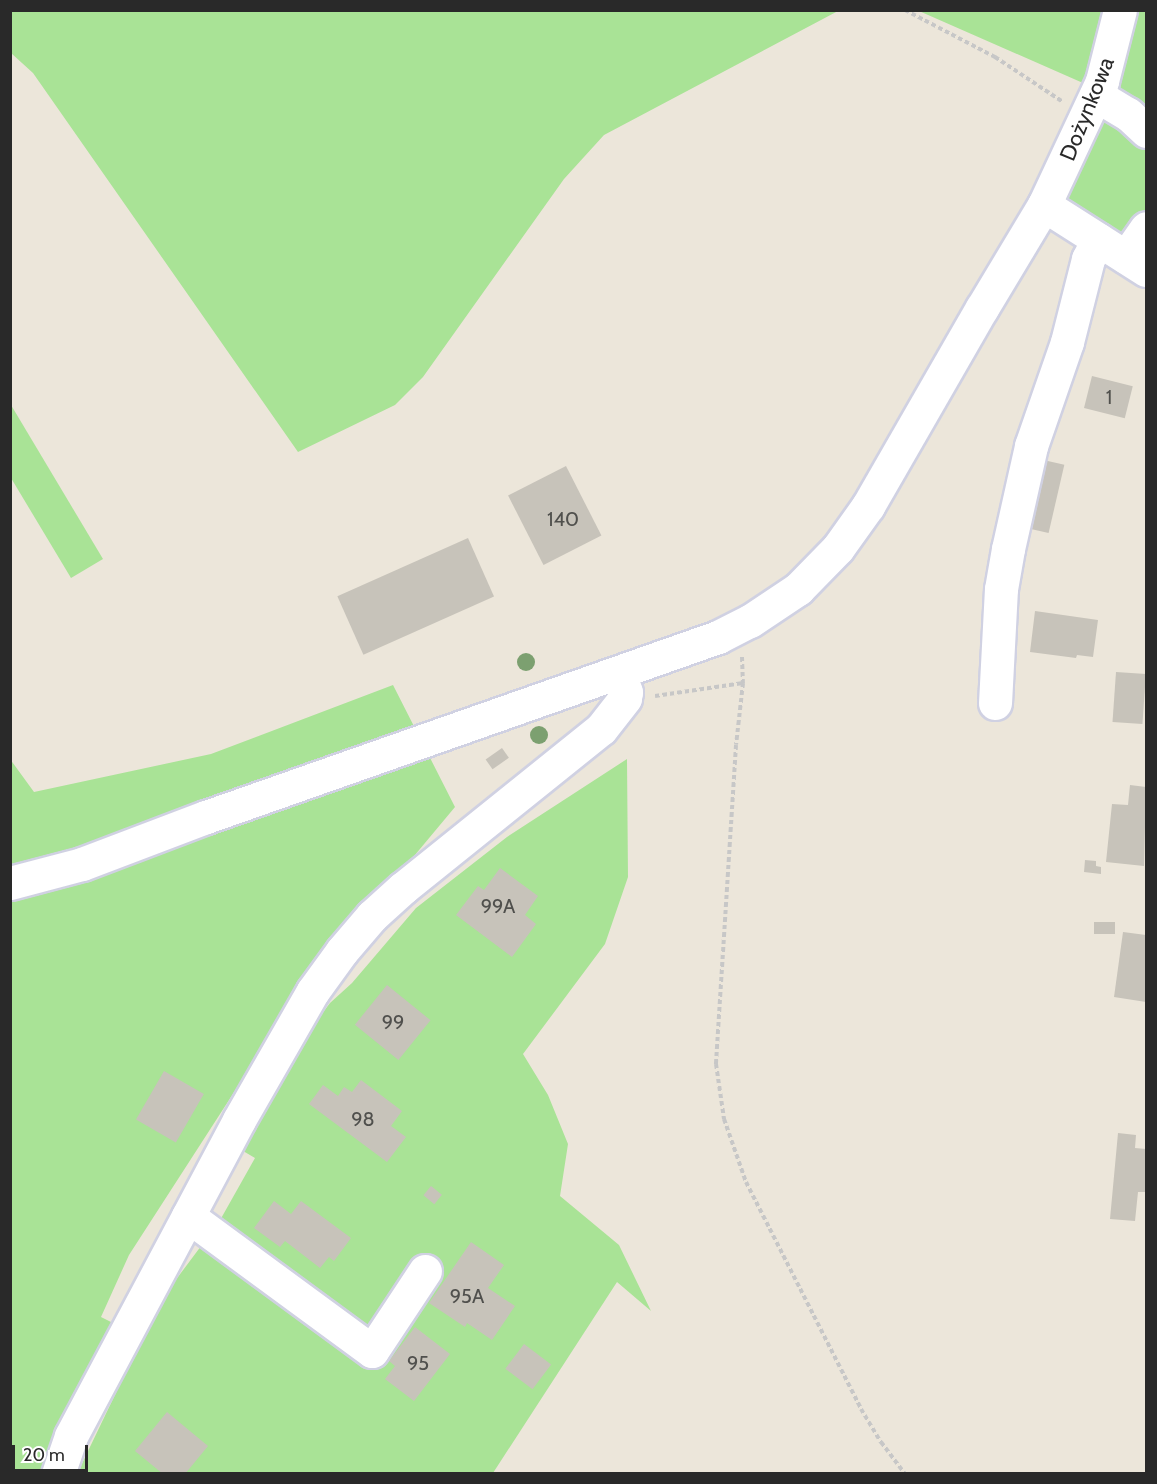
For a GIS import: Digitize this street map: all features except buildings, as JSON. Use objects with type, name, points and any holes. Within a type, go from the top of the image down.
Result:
[{"type":"street","name":"Dożynkowa","points":[[10,883],[82,864],[206,817],[622,685],[736,629],[798,589],[824,564],[851,531],[1044,205],[1091,107],[1106,67],[1120,10]]},
{"type":"street","points":[[1091,107],[1128,114],[1146,131]]},
{"type":"street","points":[[1044,205],[1136,263],[1146,228]]},
{"type":"street","points":[[995,703],[1001,589],[1010,537],[1031,446],[1067,342],[1088,259],[1098,238]]},
{"type":"street","points":[[58,1473],[71,1436],[188,1216],[313,991],[342,951],[372,916],[403,888],[596,734],[622,685]]},
{"type":"street","points":[[188,1216],[372,1352],[425,1270]]},
{"type":"path","points":[[905,10],[1091,107]]},
{"type":"path","points":[[736,629],[742,645],[743,683],[736,745],[716,1064],[724,1119],[746,1182],[856,1398],[881,1442],[905,1473]]},
{"type":"path","points":[[622,685],[743,683]]},
{"type":"green space","points":[[11,10],[838,11],[604,135],[564,179],[423,377],[395,405],[298,452],[33,73],[11,53]]},
{"type":"green space","points":[[919,11],[1146,11],[1146,247],[1107,227],[1043,187],[1083,83]]},
{"type":"green space","points":[[11,405],[103,559],[71,578],[11,478]]},
{"type":"green space","points":[[393,685],[455,807],[293,1001],[129,1255],[101,1317],[121,1327],[41,1474],[10,1473],[10,759],[34,792],[211,754]]},
{"type":"green space","points":[[627,759],[628,877],[605,944],[523,1054],[548,1095],[568,1144],[560,1196],[619,1245],[651,1311],[617,1282],[493,1473],[77,1474],[160,1301],[219,1222],[255,1158],[238,1148],[278,1072],[330,1003],[352,983],[416,908],[507,837]]}]
